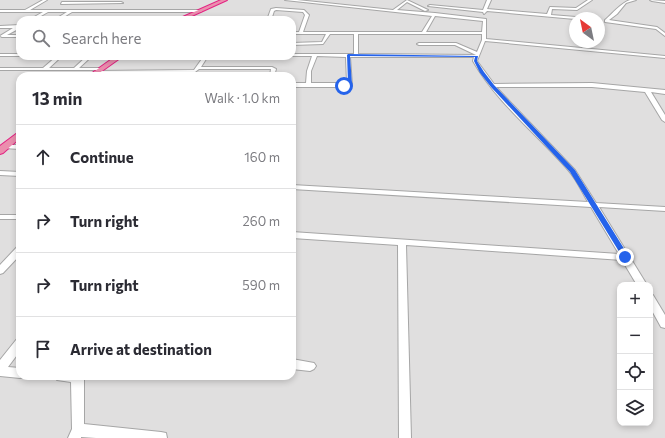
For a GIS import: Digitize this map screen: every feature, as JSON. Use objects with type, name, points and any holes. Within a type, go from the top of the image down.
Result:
[{"type":"highway","points":[[188,16],[225,0]]},
{"type":"highway","points":[[95,72],[114,60]]},
{"type":"highway","points":[[2,149],[16,137]]},
{"type":"street","points":[[26,11],[45,0]]},
{"type":"street","points":[[39,16],[68,0]]},
{"type":"street","points":[[112,10],[125,0]]},
{"type":"street","points":[[287,0],[425,12],[483,19]]},
{"type":"street","points":[[425,12],[436,0]]},
{"type":"street","points":[[489,0],[483,19],[485,20],[484,40],[475,61],[493,86],[573,171],[640,282]]},
{"type":"street","points":[[548,16],[551,8],[577,9],[590,0]]},
{"type":"street","points":[[606,21],[616,14],[625,2],[634,0]]},
{"type":"street","points":[[652,0],[665,2]]},
{"type":"street","points":[[395,10],[407,1],[425,12]]},
{"type":"street","points":[[62,3],[121,3]]},
{"type":"street","points":[[454,9],[458,4]]},
{"type":"street","points":[[430,6],[569,18]]},
{"type":"street","points":[[270,16],[272,10],[276,9],[304,11],[307,15],[301,33]]},
{"type":"street","points":[[62,16],[72,10]]},
{"type":"street","points":[[0,11],[200,11]]},
{"type":"street","points":[[423,33],[435,14]]},
{"type":"street","points":[[606,21],[657,28],[665,35]]},
{"type":"street","points":[[0,27],[16,26]]},
{"type":"street","points":[[1,36],[16,28]]},
{"type":"street","points":[[296,33],[484,33]]},
{"type":"street","points":[[296,44],[323,43],[329,33]]},
{"type":"street","points":[[356,33],[356,55]]},
{"type":"street","points":[[414,33],[424,56]]},
{"type":"street","points":[[1,36],[16,36]]},
{"type":"street","points":[[484,40],[665,57]]},
{"type":"street","points":[[419,44],[456,44],[478,55]]},
{"type":"street","points":[[0,55],[16,55]]},
{"type":"street","points":[[296,55],[478,55]]},
{"type":"street","points":[[308,85],[309,71],[315,55]]},
{"type":"street","points":[[296,85],[344,86],[350,84],[348,55]]},
{"type":"street","points":[[44,68],[55,60]]},
{"type":"street","points":[[75,68],[85,60]]},
{"type":"street","points":[[195,72],[203,60]]},
{"type":"street","points":[[0,69],[75,68],[95,72],[195,72],[233,68],[272,68],[274,69],[273,72]]},
{"type":"street","points":[[231,72],[233,68]]},
{"type":"street","points":[[493,86],[592,85],[665,92]]},
{"type":"street","points":[[646,90],[665,120]]},
{"type":"street","points":[[2,149],[16,147]]},
{"type":"street","points":[[0,173],[16,174]]},
{"type":"street","points":[[296,187],[665,209]]},
{"type":"street","points":[[0,217],[16,218]]},
{"type":"street","points":[[296,235],[625,257]]},
{"type":"street","points":[[402,242],[405,438]]},
{"type":"street","points":[[0,271],[16,253]]},
{"type":"street","points":[[653,303],[665,324]]},
{"type":"street","points":[[16,348],[0,370],[16,372]]},
{"type":"street","points":[[296,364],[310,366]]},
{"type":"street","points":[[77,380],[76,434],[161,438]]},
{"type":"shaded area","points":[[0,0],[665,0],[665,438],[0,438]]},
{"type":"route","points":[[344,86],[350,84],[348,55],[477,56],[475,61],[482,73],[498,92],[573,171],[625,257]]}]
